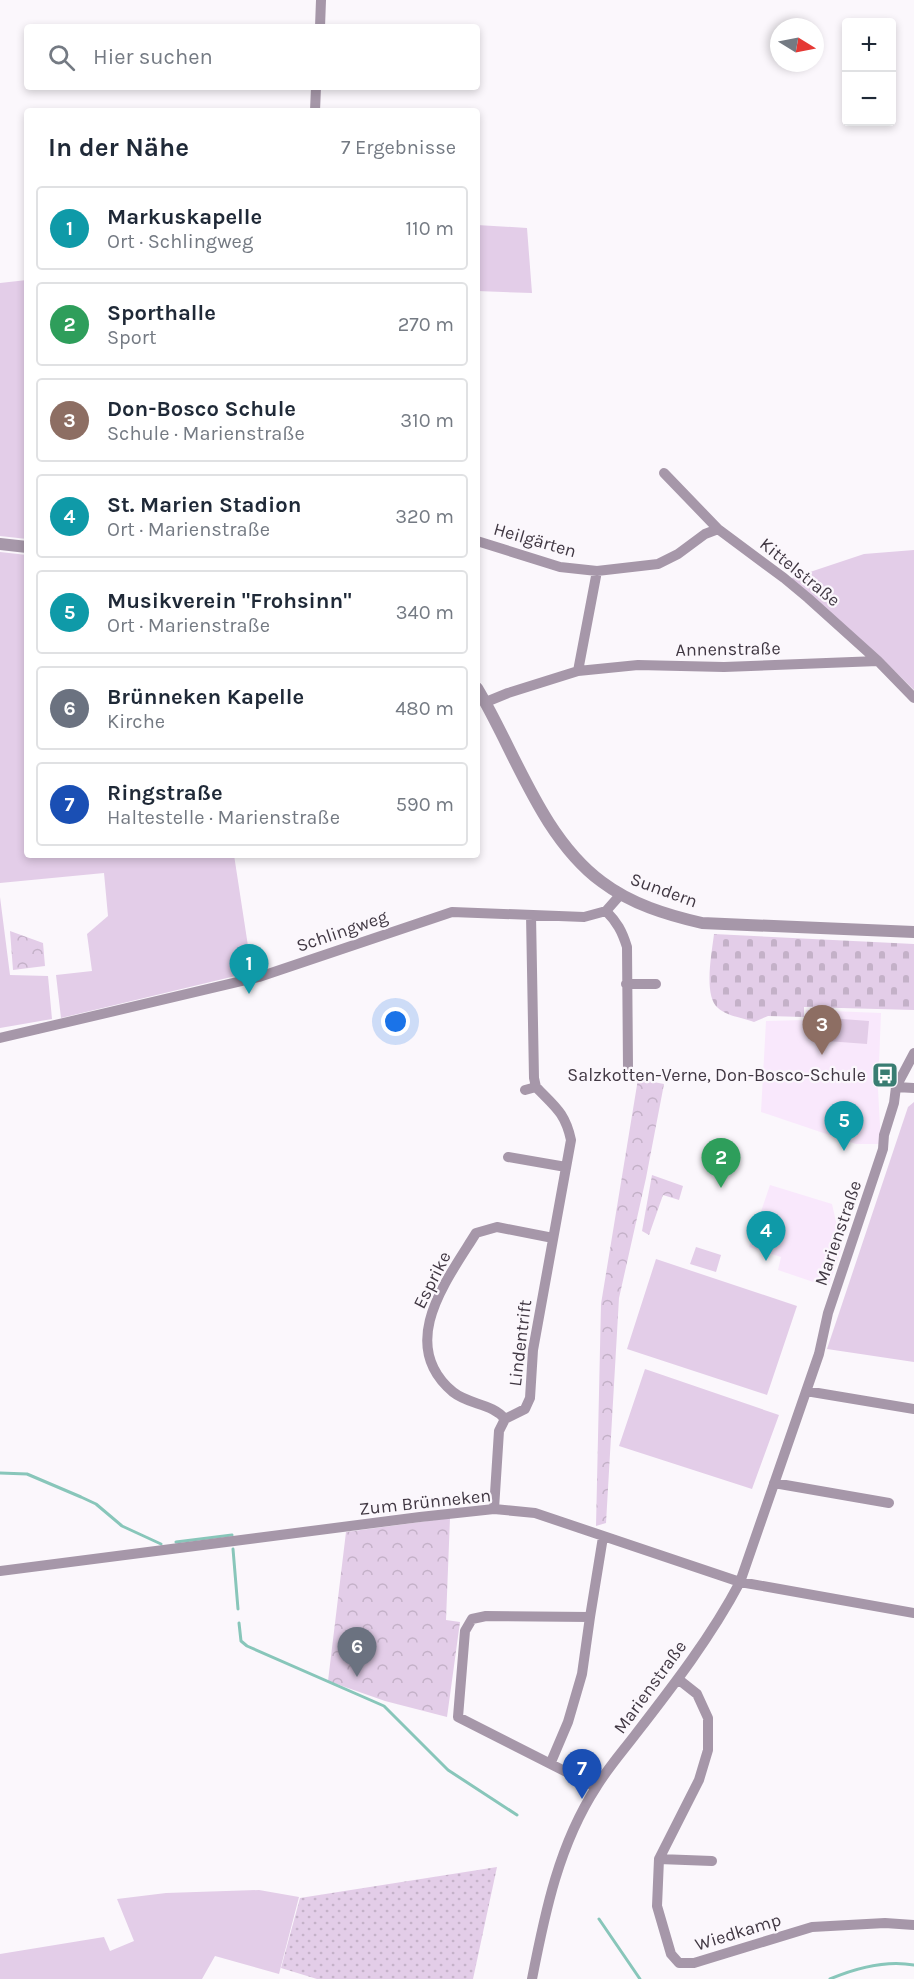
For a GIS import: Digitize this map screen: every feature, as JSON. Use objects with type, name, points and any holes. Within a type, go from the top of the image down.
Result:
[{"type":"street","points":[[320,24],[321,0]]},
{"type":"street","points":[[315,108],[316,90]]},
{"type":"street","name":"Kittelstraße","points":[[664,473],[718,529],[784,578],[879,661],[914,698]]},
{"type":"street","name":"Heilgärten","points":[[480,542],[560,567],[597,572],[658,564],[678,554],[705,534],[718,529]]},
{"type":"street","points":[[0,544],[24,547]]},
{"type":"street","points":[[578,671],[597,572]]},
{"type":"street","name":"Annenstraße","points":[[486,702],[578,671],[638,665],[724,667],[879,661]]},
{"type":"street","name":"Sundern","points":[[480,693],[546,816],[564,844],[584,867],[621,894],[669,915],[702,923],[914,932]]},
{"type":"street","points":[[621,894],[606,911],[616,921],[627,947],[628,1068]]},
{"type":"street","name":"Schlingweg","points":[[0,1038],[259,976],[452,912],[584,917],[606,911]]},
{"type":"street","name":"Lindentrift","points":[[505,1419],[525,1409],[530,1398],[533,1350],[571,1140],[567,1122],[558,1108],[531,1088],[534,1078],[531,915]]},
{"type":"street","points":[[626,984],[656,984]]},
{"type":"street","name":"Marienstraße","points":[[532,1979],[543,1926],[564,1850],[596,1786],[678,1679],[724,1613],[740,1582],[819,1354],[828,1313],[883,1149],[884,1135],[897,1087],[914,1053]]},
{"type":"street","points":[[897,1087],[914,1088]]},
{"type":"street","points":[[508,1157],[566,1167]]},
{"type":"street","name":"Esprike","points":[[505,1419],[497,1410],[473,1403],[454,1393],[439,1376],[429,1355],[426,1334],[430,1313],[476,1233],[496,1227],[553,1238]]},
{"type":"street","points":[[806,1391],[914,1409]]},
{"type":"street","points":[[494,1509],[499,1431],[505,1419]]},
{"type":"street","points":[[774,1483],[889,1503]]},
{"type":"street","name":"Zum Brünneken","points":[[0,1571],[494,1509],[535,1513],[740,1582],[914,1613]]},
{"type":"street","points":[[551,1762],[568,1722],[582,1674],[603,1537]]},
{"type":"street","points":[[590,1617],[486,1616],[472,1619],[465,1631],[458,1717],[596,1786]]},
{"type":"street","name":"Wiedkamp","points":[[678,1679],[696,1694],[708,1718],[708,1750],[699,1780],[659,1859],[657,1906],[671,1954],[679,1963],[694,1963],[812,1927],[885,1923],[914,1925]]},
{"type":"street","points":[[659,1859],[712,1861]]},
{"type":"shaded area","points":[[806,1010],[881,1013],[878,1089],[881,1144],[856,1144],[761,1112],[766,1021],[806,1020]]},
{"type":"shaded area","points":[[770,1185],[832,1204],[842,1248],[828,1287],[778,1270],[781,1257],[749,1247]]},
{"type":"green space","points":[[480,225],[527,228],[532,293],[480,291]]},
{"type":"green space","points":[[24,280],[24,539],[0,536],[0,283]]},
{"type":"green space","points":[[914,550],[914,690],[879,656],[789,579],[864,554]]},
{"type":"green space","points":[[0,552],[24,555],[24,858],[234,858],[252,972],[61,1018],[56,975],[92,971],[87,934],[108,916],[104,873],[0,883]]},
{"type":"green space","points":[[0,897],[10,975],[48,976],[52,1019],[0,1028]]},
{"type":"green space","points":[[10,931],[43,943],[45,966],[13,970]]},
{"type":"green space","points":[[714,934],[914,944],[914,1010],[804,1007],[804,1017],[768,1016],[754,1022],[730,1015],[718,1008],[711,994],[710,973]]},
{"type":"green space","points":[[829,1018],[869,1021],[867,1044],[827,1041]]},
{"type":"green space","points":[[638,1079],[664,1084],[619,1298],[606,1523],[596,1526],[601,1304]]},
{"type":"green space","points":[[914,1102],[914,1362],[827,1349],[908,1107]]},
{"type":"green space","points":[[652,1175],[683,1186],[679,1200],[663,1195],[649,1235],[642,1231]]},
{"type":"green space","points":[[696,1247],[721,1255],[716,1272],[690,1264]]},
{"type":"green space","points":[[656,1259],[797,1306],[767,1395],[627,1349]]},
{"type":"green space","points":[[645,1369],[779,1415],[752,1489],[619,1446]]},
{"type":"green space","points":[[450,1518],[446,1620],[460,1622],[447,1717],[385,1701],[328,1681],[346,1532]]},
{"type":"green space","points":[[497,1867],[473,1979],[317,1979],[281,1968],[300,1898]]},
{"type":"green space","points":[[259,1890],[299,1897],[279,1974],[215,1956],[202,1979],[0,1979],[0,1954],[104,1937],[110,1951],[134,1941],[117,1899],[166,1893]]},
{"type":"waterway","points":[[0,1473],[27,1474],[81,1497],[96,1504],[122,1526],[161,1544]]},
{"type":"waterway","points":[[176,1542],[232,1535]]},
{"type":"waterway","points":[[233,1549],[238,1609]]},
{"type":"waterway","points":[[239,1623],[241,1641],[247,1646],[384,1706],[448,1770],[517,1815]]},
{"type":"waterway","points":[[599,1919],[640,1979]]},
{"type":"waterway","points":[[830,1979],[871,1966],[914,1965]]},
{"type":"place","name":"Markuskapelle","points":[[249,994]]},
{"type":"place","name":"Don-Bosco Schule","points":[[822,1055]]},
{"type":"place","name":"Salzkotten-Verne, Don-Bosco-Schule","points":[[885,1075]]},
{"type":"place","name":"Musikverein \"Frohsinn\"","points":[[844,1151]]},
{"type":"place","name":"Sporthalle","points":[[721,1188]]},
{"type":"place","name":"St. Marien Stadion","points":[[766,1261]]},
{"type":"place","name":"Brünneken Kapelle","points":[[357,1677]]},
{"type":"place","name":"Ringstraße","points":[[582,1799]]}]
